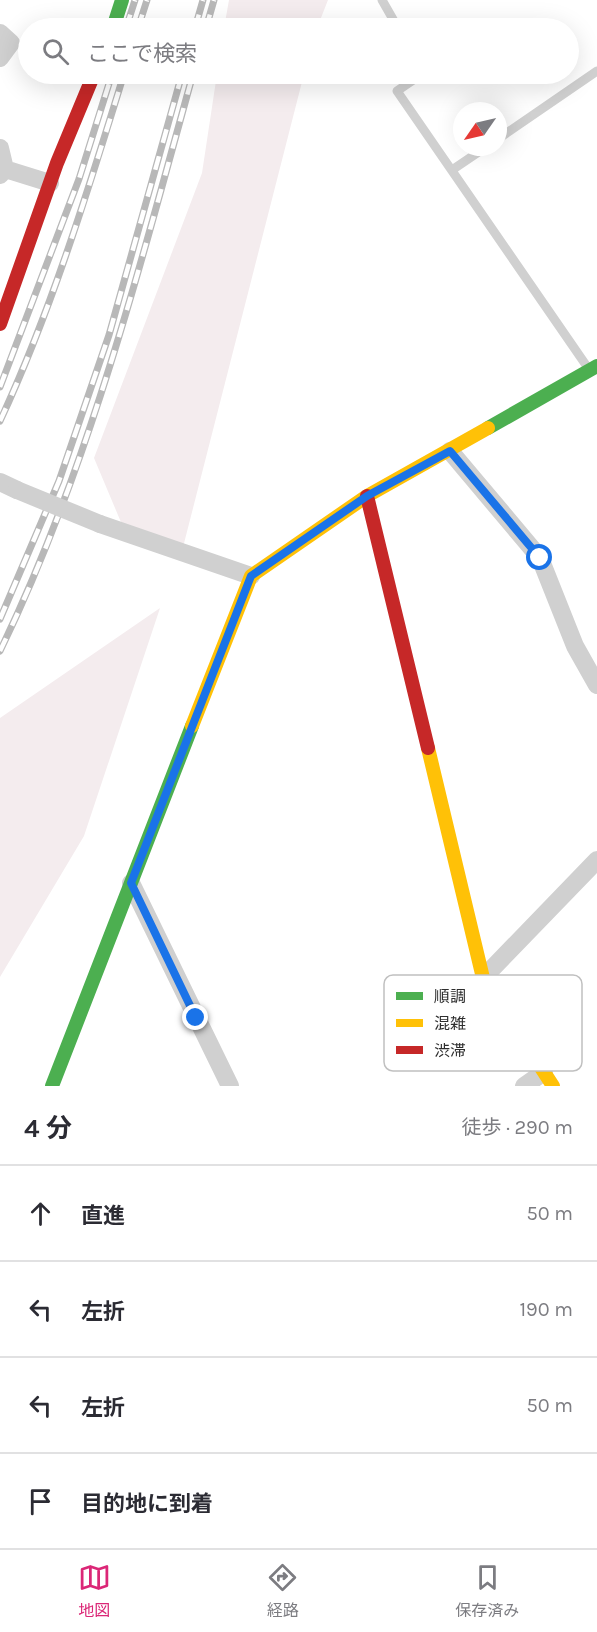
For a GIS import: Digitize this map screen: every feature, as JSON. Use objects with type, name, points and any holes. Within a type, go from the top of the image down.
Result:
[{"type":"street","points":[[116,18],[122,0]]},
{"type":"street","points":[[0,33],[11,43],[0,58]]},
{"type":"street","points":[[0,324],[50,183],[90,84]]},
{"type":"street","points":[[0,148],[3,172],[50,183]]},
{"type":"street","points":[[52,1086],[251,576],[367,496],[593,368]]},
{"type":"street","points":[[450,451],[540,558],[575,646],[597,685]]},
{"type":"street","points":[[0,482],[100,524],[251,576]]},
{"type":"street","points":[[367,496],[482,975]]},
{"type":"street","points":[[486,975],[597,860]]},
{"type":"street","points":[[131,883],[230,1086]]},
{"type":"street","points":[[524,1086],[549,1079]]},
{"type":"lane","points":[[382,0],[392,18]]},
{"type":"lane","points":[[579,83],[597,71]]},
{"type":"lane","points":[[407,84],[397,91],[593,368]]},
{"type":"lane","points":[[507,133],[578,84]]},
{"type":"lane","points":[[452,170],[473,156]]},
{"type":"shaded area","points":[[229,0],[328,0],[321,18],[226,18]]},
{"type":"shaded area","points":[[215,84],[301,84],[180,559],[123,527],[94,458],[202,173]]},
{"type":"shaded area","points":[[160,608],[84,836],[0,977],[0,718]]},
{"type":"railway","points":[[129,18],[135,0]]},
{"type":"railway","points":[[141,18],[147,0]]},
{"type":"railway","points":[[198,18],[203,0]]},
{"type":"railway","points":[[209,18],[214,0]]},
{"type":"railway","points":[[0,387],[79,179],[109,84]]},
{"type":"railway","points":[[0,421],[53,293],[121,84]]},
{"type":"railway","points":[[0,619],[59,481],[109,335],[179,84]]},
{"type":"railway","points":[[0,651],[32,581],[86,439],[132,294],[190,84]]},
{"type":"traffic: fast","points":[[116,18],[122,0]]},
{"type":"traffic: fast","points":[[488,428],[597,366]]},
{"type":"traffic: fast","points":[[52,1086],[192,726]]},
{"type":"traffic: slow","points":[[192,726],[251,576],[367,496],[488,428]]},
{"type":"traffic: slow","points":[[428,748],[482,975]]},
{"type":"traffic: slow","points":[[543,1071],[553,1086]]},
{"type":"traffic: jam","points":[[0,324],[57,163],[90,84]]},
{"type":"traffic: jam","points":[[367,496],[428,748]]},
{"type":"route","points":[[196,1018],[131,883],[251,576],[367,496],[450,451],[540,558]]}]
